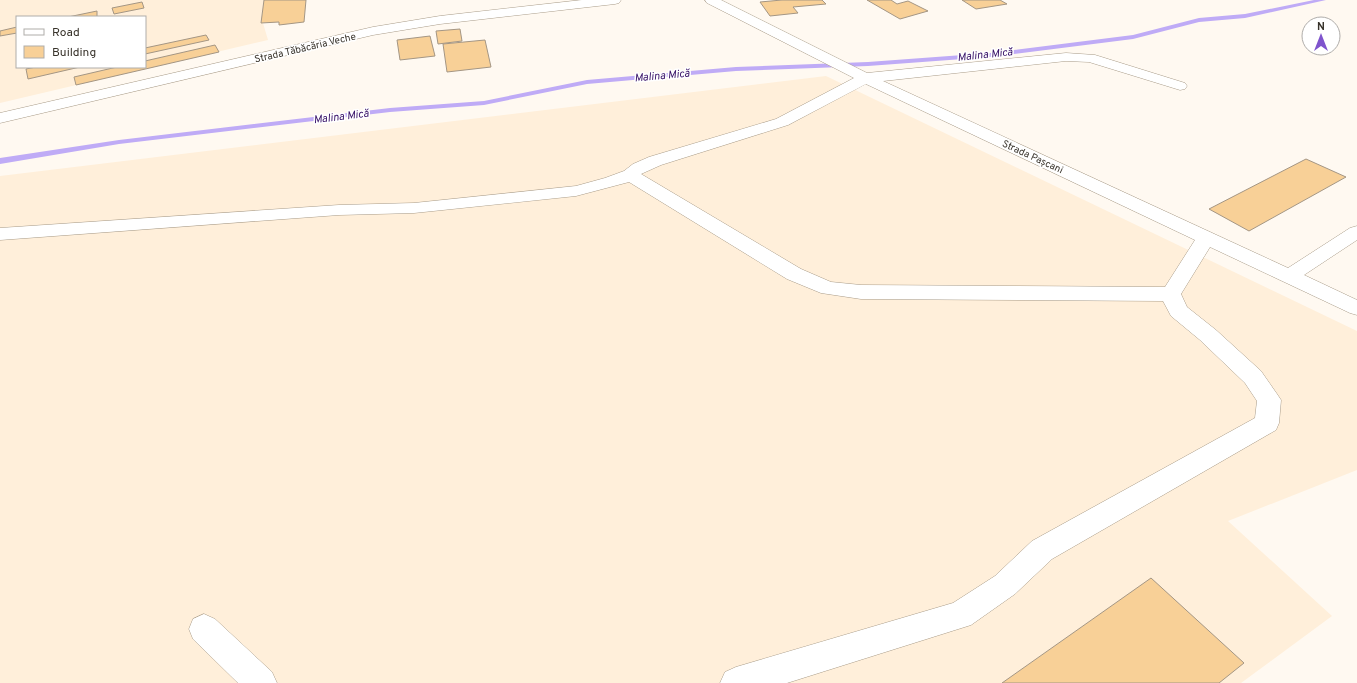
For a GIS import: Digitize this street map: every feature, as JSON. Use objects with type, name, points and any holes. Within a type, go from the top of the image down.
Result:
[{"type":"street","name":"Strada Tăbăcăria Veche","points":[[0,118],[373,31],[440,20],[498,4],[615,0]]},
{"type":"street","name":"Strada Pașcani","points":[[711,0],[829,61],[1357,308]]},
{"type":"street","points":[[0,234],[339,210],[446,206],[576,192],[630,175],[639,168],[654,161],[782,122],[866,78],[1066,56],[1090,58],[1180,86]]},
{"type":"street","points":[[630,175],[794,274],[828,288],[861,292],[1171,294]]},
{"type":"street","points":[[1289,276],[1357,232]]},
{"type":"street","points":[[1171,294],[1206,237]]},
{"type":"street","points":[[736,683],[961,615],[1005,585],[1042,550],[1267,423],[1269,400],[1253,377],[1208,335],[1178,311],[1171,294]]},
{"type":"street","points":[[204,629],[261,683]]},
{"type":"shaded area","points":[[0,0],[264,0],[261,22],[263,23],[268,40],[0,103]]},
{"type":"shaded area","points":[[826,76],[1357,331],[1357,470],[1228,521],[1332,616],[1241,683],[0,683],[0,176]]},
{"type":"building","points":[[264,0],[306,0],[304,22],[279,25],[279,22],[261,23]]},
{"type":"building","points":[[782,0],[822,0],[826,4],[793,7],[798,13],[770,16],[760,2]]},
{"type":"building","points":[[867,0],[891,0],[897,4],[908,1],[928,11],[900,19]]},
{"type":"building","points":[[962,0],[1000,0],[1007,4],[976,9]]},
{"type":"building","points":[[142,2],[144,8],[114,14],[112,8]]},
{"type":"building","points":[[97,11],[97,16],[73,16]]},
{"type":"building","points":[[16,27],[16,33],[0,36],[0,31]]},
{"type":"building","points":[[460,29],[462,41],[438,44],[436,31]]},
{"type":"building","points":[[206,35],[209,40],[146,54],[146,48]]},
{"type":"building","points":[[430,36],[435,56],[400,60],[397,40]]},
{"type":"building","points":[[485,40],[491,67],[447,72],[443,44]]},
{"type":"building","points":[[215,45],[219,52],[76,85],[74,77],[113,68],[146,68],[146,61]]},
{"type":"building","points":[[31,68],[76,68],[28,79],[26,69]]},
{"type":"building","points":[[1306,159],[1346,177],[1249,231],[1209,209]]},
{"type":"building","points":[[1151,578],[1244,663],[1219,683],[1002,683]]},
{"type":"waterway","name":"Malina Mică","points":[[0,161],[119,142],[390,110],[484,103],[587,82],[736,69],[868,64],[990,55],[1133,37],[1199,20],[1245,16],[1323,0]]}]
